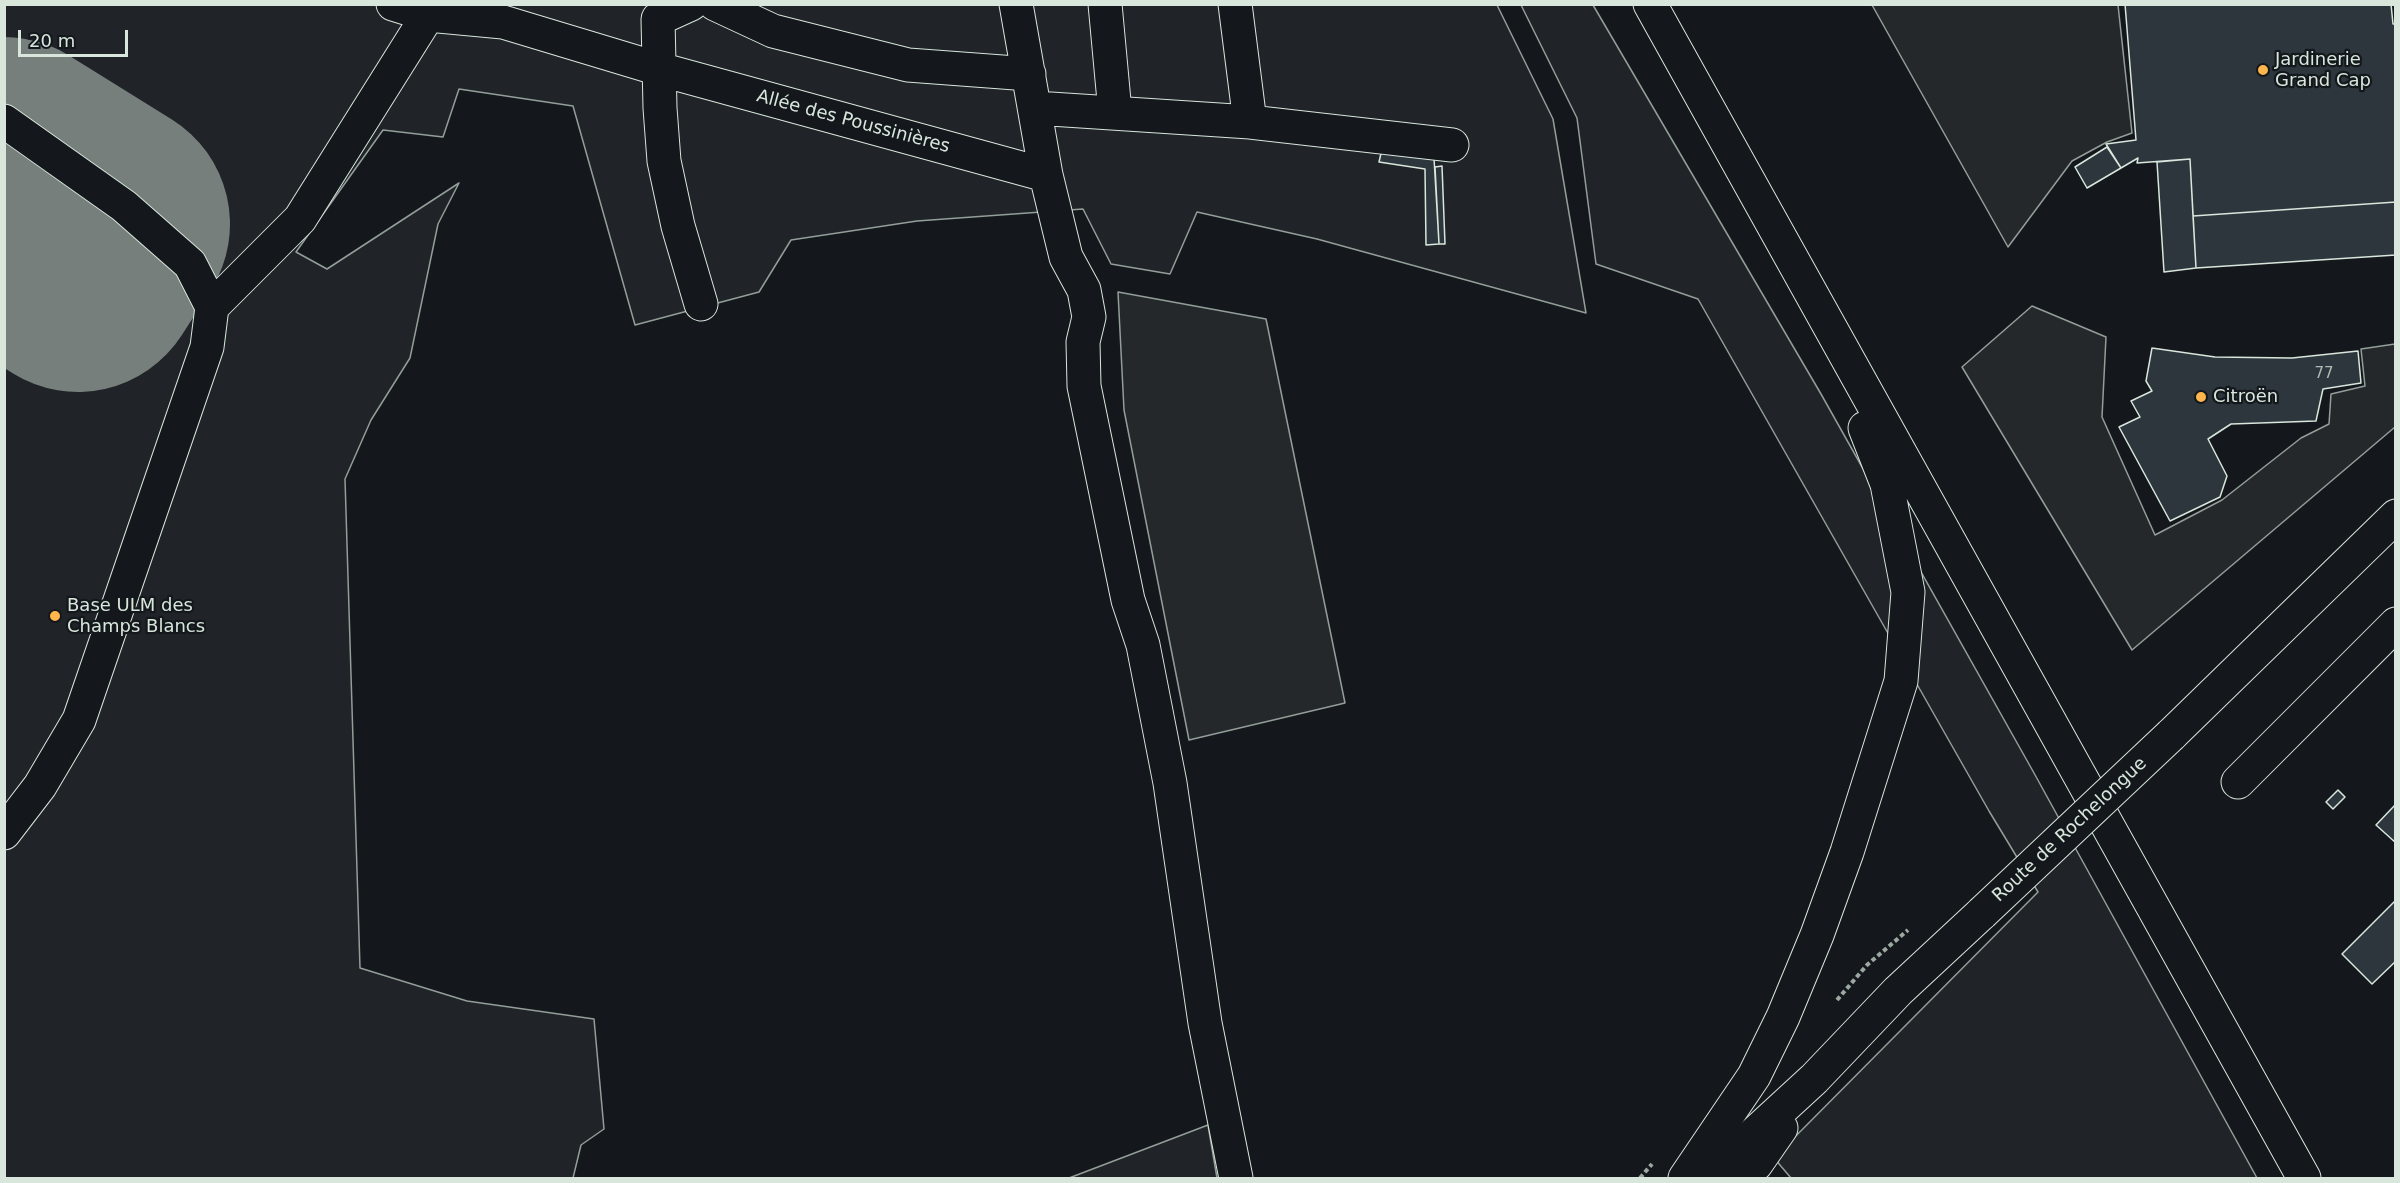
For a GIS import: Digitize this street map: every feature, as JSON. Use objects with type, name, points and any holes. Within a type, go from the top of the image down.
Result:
[{"type":"main road","name":"Allée des Poussinières","points":[[393,4],[428,15],[508,13],[659,69],[1046,175]]},
{"type":"main road","points":[[691,4],[658,19],[659,69],[664,161],[678,226],[701,304]]},
{"type":"main road","points":[[715,4],[773,31],[908,65],[1029,74]]},
{"type":"main road","points":[[1016,4],[1046,175],[1066,257],[1062,293],[1068,320],[1083,342],[1084,386],[1128,600],[1143,645],[1170,783],[1205,1023],[1236,1179]]},
{"type":"main road","points":[[1105,4],[1115,112]]},
{"type":"main road","points":[[1234,4],[1250,122]]},
{"type":"main road","points":[[1637,4],[1802,280],[1887,484],[1908,592],[1901,681],[1843,862],[1783,1017],[1754,1076],[1685,1179]]},
{"type":"main road","points":[[1650,4],[2304,1179]]},
{"type":"main road","points":[[212,307],[300,219],[428,15]]},
{"type":"main road","points":[[1035,108],[1250,122],[1452,145]]},
{"type":"main road","points":[[4,121],[124,206],[190,264],[212,307],[207,347],[79,720],[40,786],[4,832]]},
{"type":"main road","name":"Route de Rochelongue","points":[[1700,1179],[1740,1147],[1814,1079],[1898,992],[2171,735],[2396,516]]},
{"type":"main road","name":"Route de Rochelongue","points":[[2328,582],[2396,530]]},
{"type":"main road","points":[[2238,782],[2396,624]]},
{"type":"main road","name":"Route de Rochelongue","points":[[1740,1179],[1756,1164],[1814,1079]]},
{"type":"shaded area","points":[[5,5],[1497,5],[1553,119],[1586,313],[1317,239],[1197,212],[1170,274],[1111,264],[1083,209],[917,221],[791,240],[759,292],[635,325],[573,106],[459,89],[443,137],[383,130],[296,252],[327,269],[459,183],[438,224],[410,358],[371,420],[345,479],[360,968],[467,1001],[594,1019],[604,1129],[581,1145],[573,1178],[5,1178]]},
{"type":"shaded area","points":[[1521,5],[1593,5],[1821,394],[2034,773],[2257,1178],[1791,1178],[1774,1158],[2038,892],[1989,811],[1698,299],[1596,264],[1577,118]]},
{"type":"shaded area","points":[[1872,5],[2118,5],[2132,133],[2107,142],[2072,161],[2008,247]]},
{"type":"shaded area","points":[[1118,292],[1266,319],[1345,703],[1189,740],[1124,410]]},
{"type":"shaded area","points":[[2032,306],[2106,337],[2102,417],[2155,535],[2222,500],[2301,438],[2329,424],[2331,394],[2365,386],[2361,349],[2395,344],[2395,427],[2132,650],[1962,367]]},
{"type":"shaded area","points":[[1208,1125],[1217,1178],[1069,1178]]},
{"type":"building","name":"Jardinerie Grand Cap","points":[[2125,4],[2391,4],[2393,24],[2396,24],[2396,202],[2193,216],[2190,159],[2137,163],[2138,158],[2121,168],[2106,144],[2136,140]]},
{"type":"building","points":[[2107,147],[2121,168],[2087,188],[2075,167]]},
{"type":"building","points":[[1382,149],[1434,158],[1439,244],[1426,245],[1425,169],[1379,162]]},
{"type":"building","points":[[2190,159],[2196,268],[2164,272],[2157,162]]},
{"type":"building","points":[[1442,166],[1445,244],[1439,244],[1435,167]]},
{"type":"building","points":[[2396,202],[2396,255],[2196,268],[2193,216]]},
{"type":"building","points":[[2152,348],[2215,357],[2292,358],[2358,351],[2361,383],[2323,389],[2316,421],[2231,424],[2208,439],[2227,476],[2220,497],[2170,521],[2119,427],[2140,417],[2131,401],[2152,391],[2146,381]]},
{"type":"building","points":[[2338,790],[2345,797],[2333,809],[2326,802]]},
{"type":"building","points":[[2396,804],[2396,843],[2376,825]]},
{"type":"building","points":[[2396,900],[2396,961],[2372,984],[2342,954]]},
{"type":"runway","points":[[4,160],[107,224],[78,269],[4,223]]},
{"type":"place","name":"Jardinerie Grand Cap","points":[[2263,70]]},
{"type":"place","name":"Citroën","points":[[2201,397]]},
{"type":"place","name":"Base ULM des Champs Blancs","points":[[55,616]]}]
